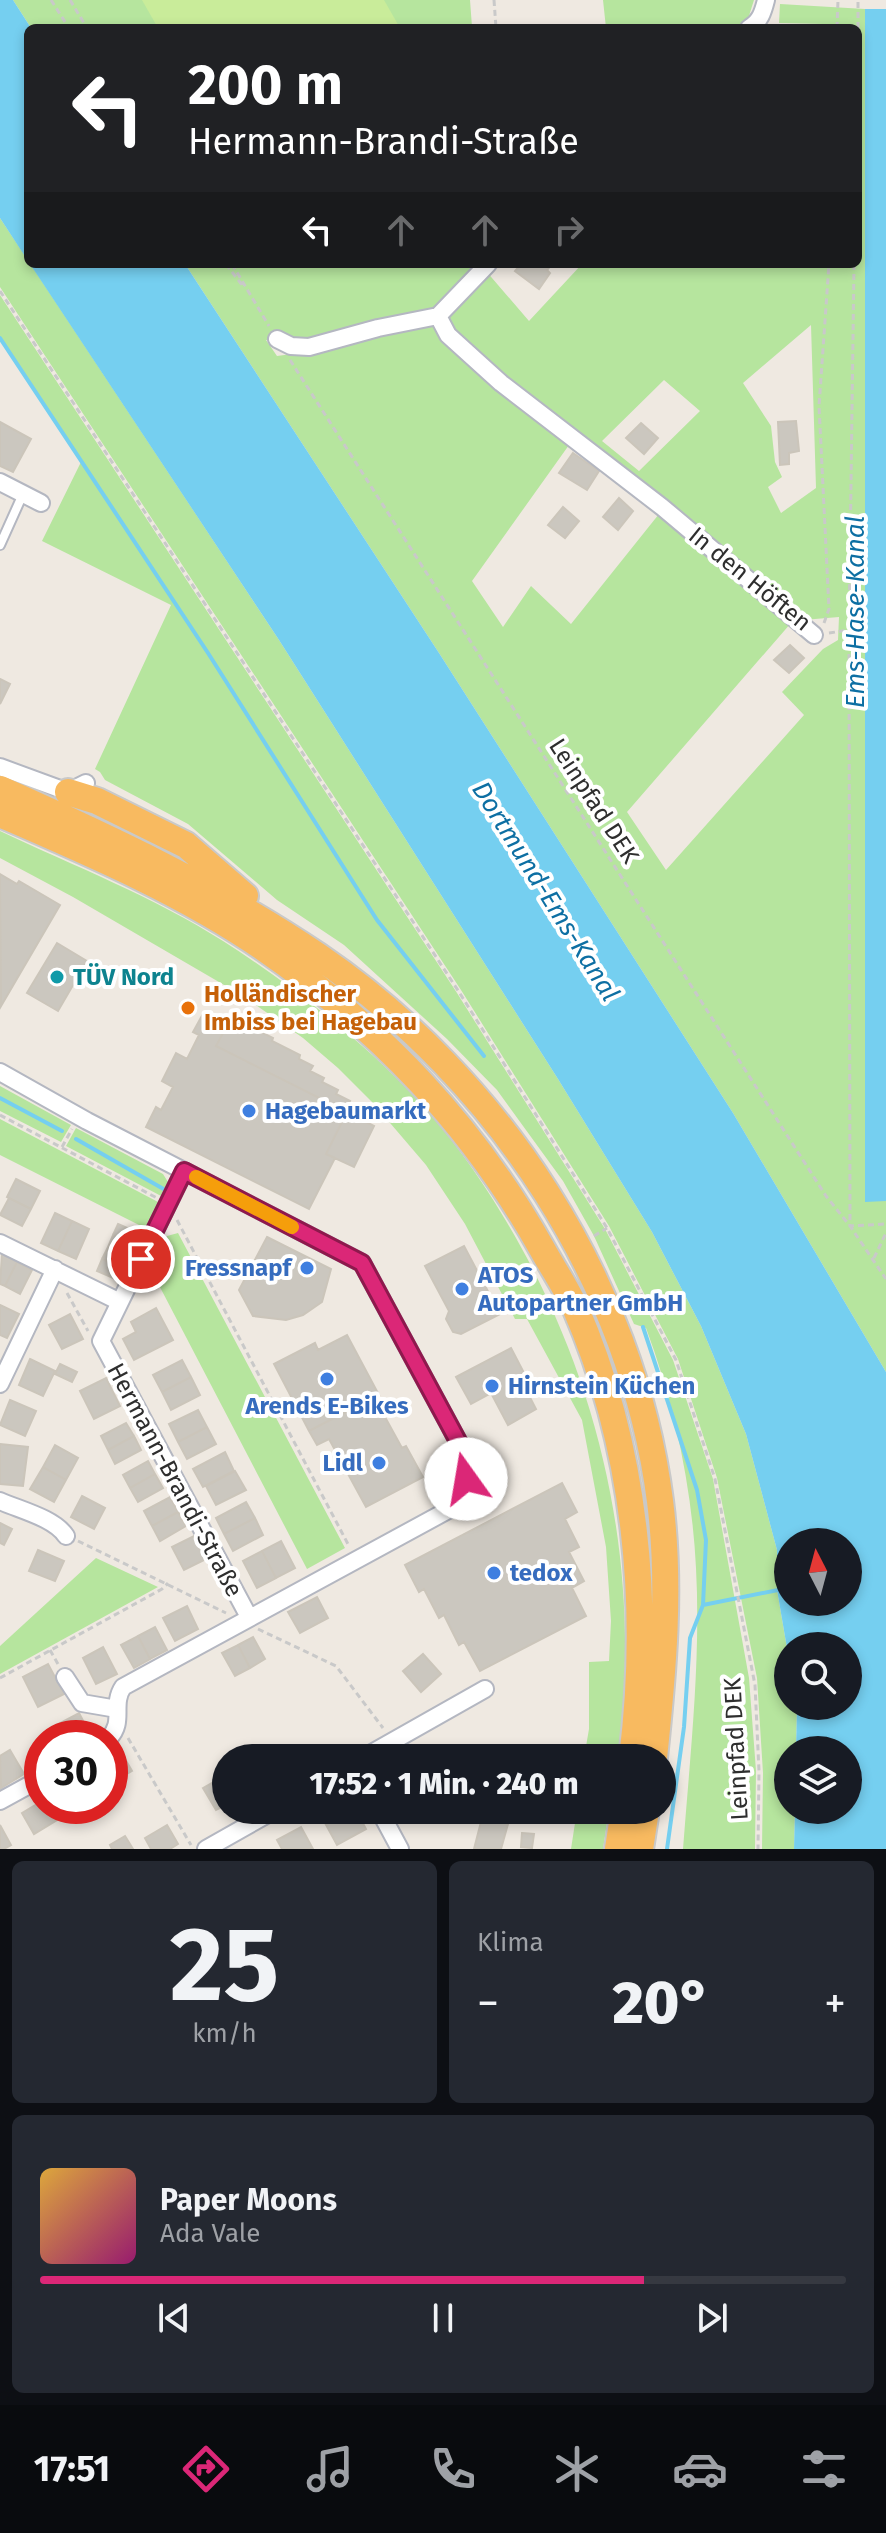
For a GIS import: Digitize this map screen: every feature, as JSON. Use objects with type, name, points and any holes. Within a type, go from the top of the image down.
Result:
[{"type":"highway","points":[[77,788],[186,845],[250,901],[345,964],[378,1002],[457,1078],[507,1134],[549,1194],[600,1292],[630,1369],[648,1433],[661,1502],[665,1554],[661,1744]]},
{"type":"highway","points":[[0,789],[92,830],[208,888],[320,958],[378,1002]]},
{"type":"highway","points":[[0,814],[181,899],[264,948],[381,1041],[425,1085],[476,1145],[501,1181],[574,1305],[599,1371],[619,1442],[630,1500],[638,1605],[639,1672],[633,1744]]},
{"type":"highway","points":[[618,1849],[622,1824]]},
{"type":"highway","points":[[640,1849],[644,1824]]},
{"type":"street","points":[[756,24],[766,0]]},
{"type":"street","points":[[277,339],[291,346],[309,347],[438,316],[484,268]]},
{"type":"street","name":"In den Höften","points":[[438,316],[448,335],[501,383],[662,507],[814,635]]},
{"type":"street","points":[[0,482],[41,503]]},
{"type":"street","points":[[0,767],[42,785],[77,788]]},
{"type":"street","points":[[0,1072],[184,1171]]},
{"type":"street","name":"Hermann-Brandi-Straße","points":[[117,1720],[117,1697],[123,1687],[452,1508],[466,1479],[459,1443],[362,1263],[184,1171],[101,1341],[245,1619]]},
{"type":"street","points":[[0,1243],[120,1302]]},
{"type":"street","points":[[0,1384],[59,1271]]},
{"type":"street","points":[[0,1501],[51,1521],[66,1536]]},
{"type":"street","points":[[65,1677],[82,1703],[118,1715]]},
{"type":"street","points":[[386,1744],[485,1689]]},
{"type":"street","points":[[0,1801],[24,1788]]},
{"type":"street","points":[[206,1849],[250,1824]]},
{"type":"street","points":[[387,1824],[400,1849]]},
{"type":"lane","points":[[0,545],[23,494]]},
{"type":"path","points":[[51,0],[66,24]]},
{"type":"path","points":[[70,0],[85,24]]},
{"type":"path","points":[[494,0],[496,24]]},
{"type":"path","points":[[837,24],[838,0]]},
{"type":"path","points":[[858,0],[858,24]]},
{"type":"path","name":"Leinpfad DEK","points":[[232,268],[826,1196],[886,1279]]},
{"type":"path","name":"In den Höften","points":[[814,635],[829,609],[819,406],[829,268]]},
{"type":"path","points":[[854,268],[849,630],[850,1226],[886,1224]]},
{"type":"path","name":"Leinpfad DEK","points":[[0,294],[450,978],[607,1228],[676,1360],[715,1479],[755,1685],[759,1771],[758,1849]]},
{"type":"path","points":[[814,635],[849,630]]},
{"type":"path","points":[[0,1115],[168,1204],[356,1560]]},
{"type":"path","points":[[62,1147],[79,1116]]},
{"type":"path","points":[[590,1238],[607,1228]]},
{"type":"path","points":[[874,1259],[886,1233]]},
{"type":"path","points":[[59,1271],[66,1292],[92,1338],[101,1341]]},
{"type":"path","points":[[66,1536],[245,1619],[336,1666],[393,1740]]},
{"type":"path","points":[[0,1678],[168,1583]]},
{"type":"path","points":[[118,1715],[194,1849]]},
{"type":"green space","points":[[13,0],[470,0],[472,24],[28,24]]},
{"type":"green space","points":[[142,0],[384,0],[398,24],[156,24]]},
{"type":"green space","points":[[603,0],[754,0],[747,22],[742,24],[606,24]]},
{"type":"green space","points":[[780,4],[865,9],[865,1201],[886,1201],[886,1372],[733,1113],[439,653],[188,268],[483,268],[529,321],[578,268],[862,268],[862,24],[779,23]],"holes":[[[811,325],[816,488],[781,513],[768,487],[782,477],[775,462],[771,426],[743,383]],[[266,340],[308,341],[314,351],[277,356]],[[664,380],[700,411],[639,471],[602,441]],[[569,445],[803,620],[839,617],[838,640],[823,649],[782,692],[804,715],[666,870],[627,812],[791,623],[659,514],[571,624],[531,586],[503,627],[472,581]]]},
{"type":"green space","points":[[0,218],[24,254],[24,268],[33,268],[279,640],[558,1079],[652,1232],[701,1326],[746,1434],[774,1539],[774,1616],[781,1616],[784,1632],[774,1632],[774,1720],[797,1720],[796,1736],[774,1736],[774,1824],[795,1824],[794,1849],[762,1849],[763,1773],[757,1678],[717,1478],[678,1359],[609,1226],[461,990],[0,287]]},
{"type":"green space","points":[[0,295],[457,993],[605,1229],[673,1360],[713,1479],[749,1678],[756,1771],[755,1849],[683,1849],[696,1673],[694,1538],[680,1446],[646,1328],[634,1324],[594,1236],[563,1181],[497,1090],[447,1039],[344,945],[277,900],[188,824],[105,780],[95,769],[171,605],[42,541],[81,462],[0,338]]},
{"type":"green space","points":[[0,831],[169,910],[275,976],[348,1034],[416,1098],[484,1185],[537,1278],[566,1343],[589,1409],[607,1477],[619,1546],[624,1616],[624,1687],[619,1744],[586,1744],[589,1662],[609,1661],[611,1621],[606,1547],[582,1420],[527,1319],[515,1319],[465,1224],[426,1165],[373,1103],[303,1038],[243,996],[0,858]]},
{"type":"green space","points":[[0,1086],[71,1125],[61,1142],[0,1111]]},
{"type":"green space","points":[[0,1119],[160,1203],[147,1229],[0,1155]]},
{"type":"green space","points":[[76,1128],[163,1174],[168,1182],[163,1197],[66,1146]]},
{"type":"green space","points":[[178,1233],[345,1548],[307,1569],[150,1268],[167,1236]]},
{"type":"green space","points":[[96,1558],[158,1587],[0,1674],[0,1646]]},
{"type":"green space","points":[[575,1824],[607,1824],[603,1849],[571,1849]]},
{"type":"water","points":[[0,0],[13,0],[28,24],[24,24],[24,255],[0,218]]},
{"type":"water","points":[[865,9],[886,9],[886,1201],[865,1202]]},
{"type":"water","name":"Dortmund-Ems-Kanal","points":[[33,268],[188,268],[439,653],[733,1113],[886,1372],[886,1849],[794,1849],[795,1824],[862,1824],[862,1736],[796,1736],[797,1720],[862,1720],[862,1632],[784,1632],[781,1616],[862,1616],[862,1528],[774,1528],[774,1539],[746,1434],[701,1326],[652,1232],[279,640]]},
{"type":"building","points":[[518,268],[549,268],[550,273],[539,289],[515,271]]},
{"type":"building","points":[[796,421],[799,451],[789,453],[789,464],[780,465],[778,422]]},
{"type":"building","points":[[0,422],[31,439],[13,472],[0,466]]},
{"type":"building","points":[[641,423],[658,438],[644,454],[626,438]]},
{"type":"building","points":[[573,453],[599,471],[587,490],[559,473]]},
{"type":"building","points":[[619,498],[633,511],[618,530],[603,517]]},
{"type":"building","points":[[563,507],[579,521],[565,538],[548,525]]},
{"type":"building","points":[[790,645],[804,658],[789,673],[774,660]]},
{"type":"building","points":[[0,679],[10,684],[0,704]]},
{"type":"building","points":[[0,874],[17,884],[19,881],[60,905],[1,1006]]},
{"type":"building","name":"TÜV Nord","points":[[57,943],[87,961],[58,1011],[27,993]]},
{"type":"building","name":"Hagebaumarkt","points":[[204,1012],[228,1024],[216,1046],[347,1112],[326,1154],[335,1158],[309,1209],[146,1127],[156,1107],[161,1110],[173,1087],[162,1081],[176,1053],[187,1059],[199,1035],[193,1032]]},
{"type":"building","points":[[227,1015],[300,1055],[299,1059],[313,1066],[310,1071],[338,1090],[336,1094],[350,1101],[347,1106],[362,1113],[360,1119],[374,1126],[354,1167],[326,1154],[347,1112],[216,1046],[228,1024],[224,1022]]},
{"type":"building","points":[[16,1179],[40,1191],[31,1209],[7,1197]]},
{"type":"building","points":[[9,1198],[31,1209],[22,1226],[0,1215]]},
{"type":"building","points":[[55,1213],[72,1221],[58,1251],[41,1243]]},
{"type":"building","points":[[72,1221],[89,1229],[76,1259],[58,1251]]},
{"type":"building","points":[[118,1224],[141,1234],[136,1246],[113,1235]]},
{"type":"building","points":[[113,1235],[136,1246],[130,1257],[108,1247]]},
{"type":"building","points":[[267,1237],[331,1269],[322,1302],[303,1315],[286,1320],[253,1316],[239,1290]]},
{"type":"building","name":"ATOS Autopartner GmbH","points":[[464,1246],[500,1314],[461,1334],[453,1332],[446,1319],[449,1311],[425,1266]]},
{"type":"building","points":[[108,1247],[130,1257],[125,1269],[102,1259]]},
{"type":"building","points":[[2,1254],[17,1262],[5,1286],[0,1284]]},
{"type":"building","points":[[102,1259],[125,1269],[120,1281],[97,1271]]},
{"type":"building","points":[[17,1262],[32,1270],[20,1294],[5,1286]]},
{"type":"building","points":[[0,1305],[19,1314],[7,1338],[0,1335]]},
{"type":"building","points":[[156,1308],[173,1340],[134,1360],[123,1339],[136,1332],[131,1322]]},
{"type":"building","points":[[70,1314],[83,1339],[62,1349],[49,1325]]},
{"type":"building","name":"Arends E-Bikes","points":[[347,1335],[379,1395],[309,1431],[274,1364],[315,1343],[318,1350]]},
{"type":"building","name":"Hirnstein Küchen","points":[[511,1348],[525,1375],[520,1378],[536,1409],[508,1425],[491,1393],[471,1404],[456,1377]]},
{"type":"building","points":[[30,1359],[55,1371],[43,1396],[19,1385]]},
{"type":"building","points":[[182,1360],[191,1377],[162,1392],[153,1375]]},
{"type":"building","points":[[60,1364],[77,1372],[72,1382],[55,1374]]},
{"type":"building","points":[[191,1377],[200,1395],[171,1410],[162,1392]]},
{"type":"building","points":[[106,1378],[120,1406],[94,1419],[80,1391]]},
{"type":"building","name":"Lidl","points":[[374,1397],[402,1448],[406,1446],[423,1477],[366,1507],[329,1439],[317,1445],[309,1431]]},
{"type":"building","points":[[10,1400],[36,1411],[25,1436],[0,1425]]},
{"type":"building","points":[[198,1410],[207,1427],[178,1442],[169,1424]]},
{"type":"building","points":[[126,1423],[134,1436],[108,1450],[101,1436]]},
{"type":"building","points":[[207,1427],[216,1444],[187,1459],[178,1442]]},
{"type":"building","points":[[134,1436],[141,1450],[115,1464],[108,1450]]},
{"type":"building","points":[[0,1444],[28,1447],[23,1486],[0,1484]]},
{"type":"building","points":[[55,1445],[78,1458],[66,1480],[43,1467]]},
{"type":"building","points":[[225,1452],[234,1471],[203,1487],[193,1469]]},
{"type":"building","points":[[148,1461],[155,1474],[130,1488],[123,1475]]},
{"type":"building","points":[[43,1467],[66,1480],[54,1502],[30,1489]]},
{"type":"building","points":[[235,1471],[246,1490],[216,1505],[206,1486]]},
{"type":"building","points":[[155,1474],[163,1488],[138,1502],[130,1488]]},
{"type":"building","name":"tedox","points":[[562,1483],[577,1512],[565,1519],[579,1547],[569,1552],[584,1581],[572,1588],[586,1616],[480,1671],[464,1642],[459,1645],[444,1615],[439,1618],[424,1589],[419,1592],[405,1565]]},
{"type":"building","points":[[82,1496],[105,1508],[94,1529],[71,1517]]},
{"type":"building","points":[[170,1497],[178,1512],[152,1526],[144,1511]]},
{"type":"building","points":[[246,1502],[255,1518],[224,1534],[216,1518]]},
{"type":"building","points":[[178,1512],[186,1526],[160,1541],[152,1526]]},
{"type":"building","points":[[255,1518],[263,1535],[233,1551],[224,1534]]},
{"type":"building","points":[[0,1523],[12,1529],[4,1545],[0,1543]]},
{"type":"building","points":[[194,1536],[206,1559],[184,1570],[172,1547]]},
{"type":"building","points":[[281,1541],[295,1568],[276,1578],[262,1551]]},
{"type":"building","points":[[38,1550],[64,1561],[55,1581],[29,1571]]},
{"type":"building","points":[[262,1551],[276,1578],[257,1588],[243,1561]]},
{"type":"building","points":[[317,1597],[328,1618],[300,1633],[288,1612]]},
{"type":"building","points":[[187,1606],[198,1629],[175,1641],[163,1618]]},
{"type":"building","points":[[155,1627],[167,1650],[150,1659],[138,1636]]},
{"type":"building","points":[[138,1636],[150,1659],[134,1668],[121,1645]]},
{"type":"building","points":[[253,1637],[265,1659],[250,1668],[238,1645]]},
{"type":"building","points":[[238,1645],[250,1668],[235,1676],[222,1653]]},
{"type":"building","points":[[103,1647],[117,1674],[96,1684],[83,1658]]},
{"type":"building","points":[[423,1654],[441,1674],[421,1692],[403,1671]]},
{"type":"building","points":[[48,1664],[64,1694],[38,1707],[23,1677]]},
{"type":"building","points":[[79,1713],[83,1720],[66,1720]]},
{"type":"building","points":[[10,1750],[24,1774],[1,1788],[0,1756]]},
{"type":"building","points":[[212,1783],[212,1803],[203,1788]]},
{"type":"building","points":[[28,1824],[51,1824],[34,1834]]},
{"type":"building","points":[[326,1824],[363,1824],[366,1829],[337,1845]]},
{"type":"building","points":[[480,1824],[508,1824],[501,1849],[474,1849]]},
{"type":"building","points":[[0,1825],[11,1845],[4,1849],[0,1849]]},
{"type":"building","points":[[167,1825],[178,1844],[170,1849],[151,1849],[145,1838]]},
{"type":"building","points":[[301,1827],[313,1849],[282,1849],[277,1840]]},
{"type":"building","points":[[522,1833],[534,1834],[532,1848],[521,1847]]},
{"type":"building","points":[[125,1836],[133,1849],[112,1849],[110,1845]]},
{"type":"waterway","points":[[0,338],[208,653],[377,920],[484,1056]]},
{"type":"waterway","points":[[0,1098],[62,1131]]},
{"type":"waterway","points":[[76,1139],[167,1191]]},
{"type":"waterway","points":[[643,1327],[697,1490],[706,1540],[703,1605],[690,1638],[684,1727],[667,1849]]},
{"type":"waterway","points":[[703,1605],[774,1591]]},
{"type":"slow traffic","points":[[196,1177],[292,1227]]},
{"type":"place","name":"TÜV Nord","points":[[57,977]]},
{"type":"place","name":"Holländischer Imbiss bei Hagebau","points":[[188,1008]]},
{"type":"place","name":"Hagebaumarkt","points":[[249,1111]]},
{"type":"place","name":"Fressnapf","points":[[307,1268]]},
{"type":"place","name":"ATOS Autopartner GmbH","points":[[462,1289]]},
{"type":"place","name":"Arends E-Bikes","points":[[327,1379]]},
{"type":"place","name":"Hirnstein Küchen","points":[[492,1386]]},
{"type":"place","name":"Lidl","points":[[379,1463]]},
{"type":"place","name":"tedox","points":[[494,1573]]},
{"type":"route","points":[[141,1259],[184,1171],[362,1263],[459,1443],[466,1479]]},
{"type":"water label","name":"Ems-Hase-Kanal","points":[[855,612]]}]
